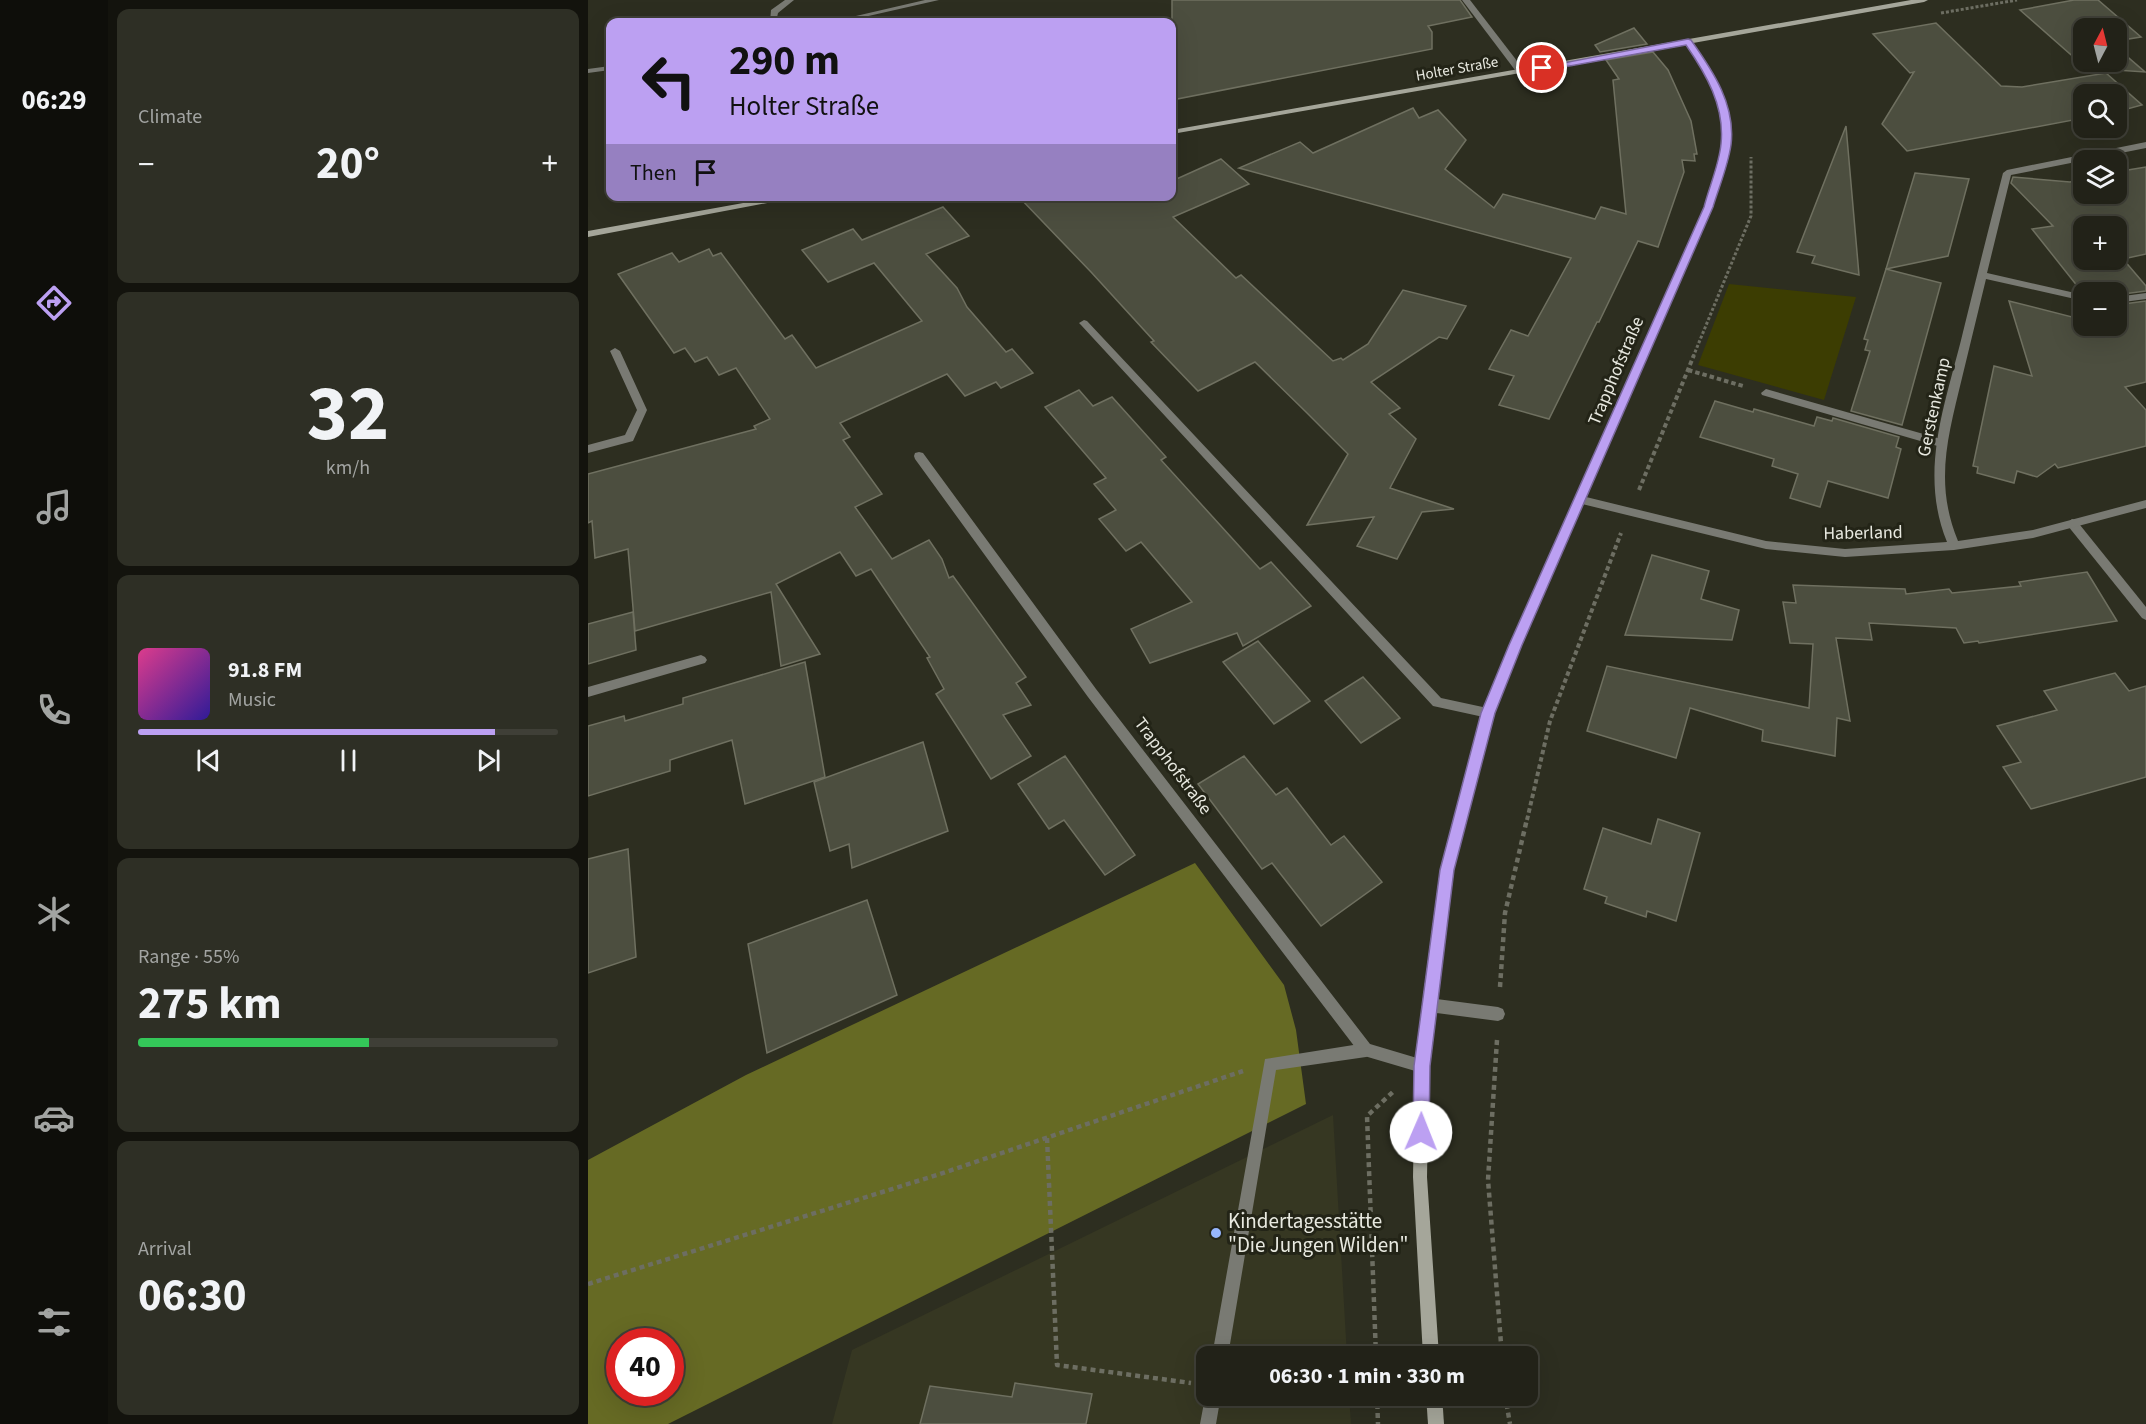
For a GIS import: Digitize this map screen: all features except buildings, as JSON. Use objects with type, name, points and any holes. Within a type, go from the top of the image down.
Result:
[{"type":"street","points":[[773,18],[774,12],[790,0]]},
{"type":"street","points":[[852,18],[935,0]]},
{"type":"street","points":[[1466,0],[1521,72]]},
{"type":"street","name":"Holter Straße","points":[[1176,131],[1924,0]]},
{"type":"street","name":"Trapphofstraße","points":[[1430,1346],[1420,1177],[1422,1066],[1447,870],[1488,713],[1708,207],[1726,144],[1724,107],[1708,71],[1688,42]]},
{"type":"street","points":[[588,71],[606,69]]},
{"type":"street","name":"Gerstenkamp","points":[[1954,546],[1941,517],[1937,481],[1941,443],[2007,173],[2146,145]]},
{"type":"street","points":[[588,234],[772,201]]},
{"type":"street","points":[[1981,275],[2073,296]]},
{"type":"street","points":[[2127,299],[2146,296]]},
{"type":"street","points":[[1084,323],[1437,702],[1488,713]]},
{"type":"street","points":[[588,449],[629,438],[642,410],[615,351]]},
{"type":"street","points":[[1766,393],[1941,443]]},
{"type":"street","name":"Trapphofstraße","points":[[919,456],[1092,693],[1366,1050]]},
{"type":"street","name":"Haberland","points":[[1581,500],[1766,545],[1845,553],[1954,546],[2033,534],[2146,504]]},
{"type":"street","points":[[2072,523],[2146,615]]},
{"type":"street","points":[[588,692],[701,660]]},
{"type":"street","points":[[1429,1005],[1498,1014]]},
{"type":"street","points":[[1222,1346],[1269,1064],[1366,1050],[1422,1066]]},
{"type":"street","points":[[1208,1424],[1211,1406]]},
{"type":"street","points":[[1435,1406],[1436,1424]]},
{"type":"path","points":[[1501,1346],[1488,1180],[1505,913],[1550,721],[1629,512],[1751,216],[1752,147]]},
{"type":"path","points":[[1688,370],[1766,393]]},
{"type":"path","points":[[588,1284],[1047,1138],[1235,1073],[1269,1064]]},
{"type":"path","points":[[1376,1346],[1367,1116],[1422,1066]]},
{"type":"path","points":[[1047,1138],[1057,1365],[1195,1383]]},
{"type":"path","points":[[1377,1406],[1378,1424]]},
{"type":"path","points":[[1507,1406],[1510,1424]]},
{"type":"shaded area","points":[[1729,284],[1856,297],[1824,400],[1698,365]]},
{"type":"shaded area","name":"Kindertagesstätte \"Die Jungen Wilden\"","points":[[1333,1115],[1346,1346],[1196,1346],[1196,1406],[1350,1406],[1351,1424],[832,1424],[852,1350]]},
{"type":"green space","points":[[1195,863],[1284,985],[1296,1030],[1306,1104],[668,1424],[588,1424],[588,1160],[746,1075]]},
{"type":"place","name":"Kindertagesstätte \"Die Jungen Wilden\"","points":[[1216,1233]]},
{"type":"route","points":[[1421,1132],[1422,1066],[1447,870],[1488,713],[1708,207],[1726,144],[1724,107],[1708,71],[1688,42],[1542,68]]}]
